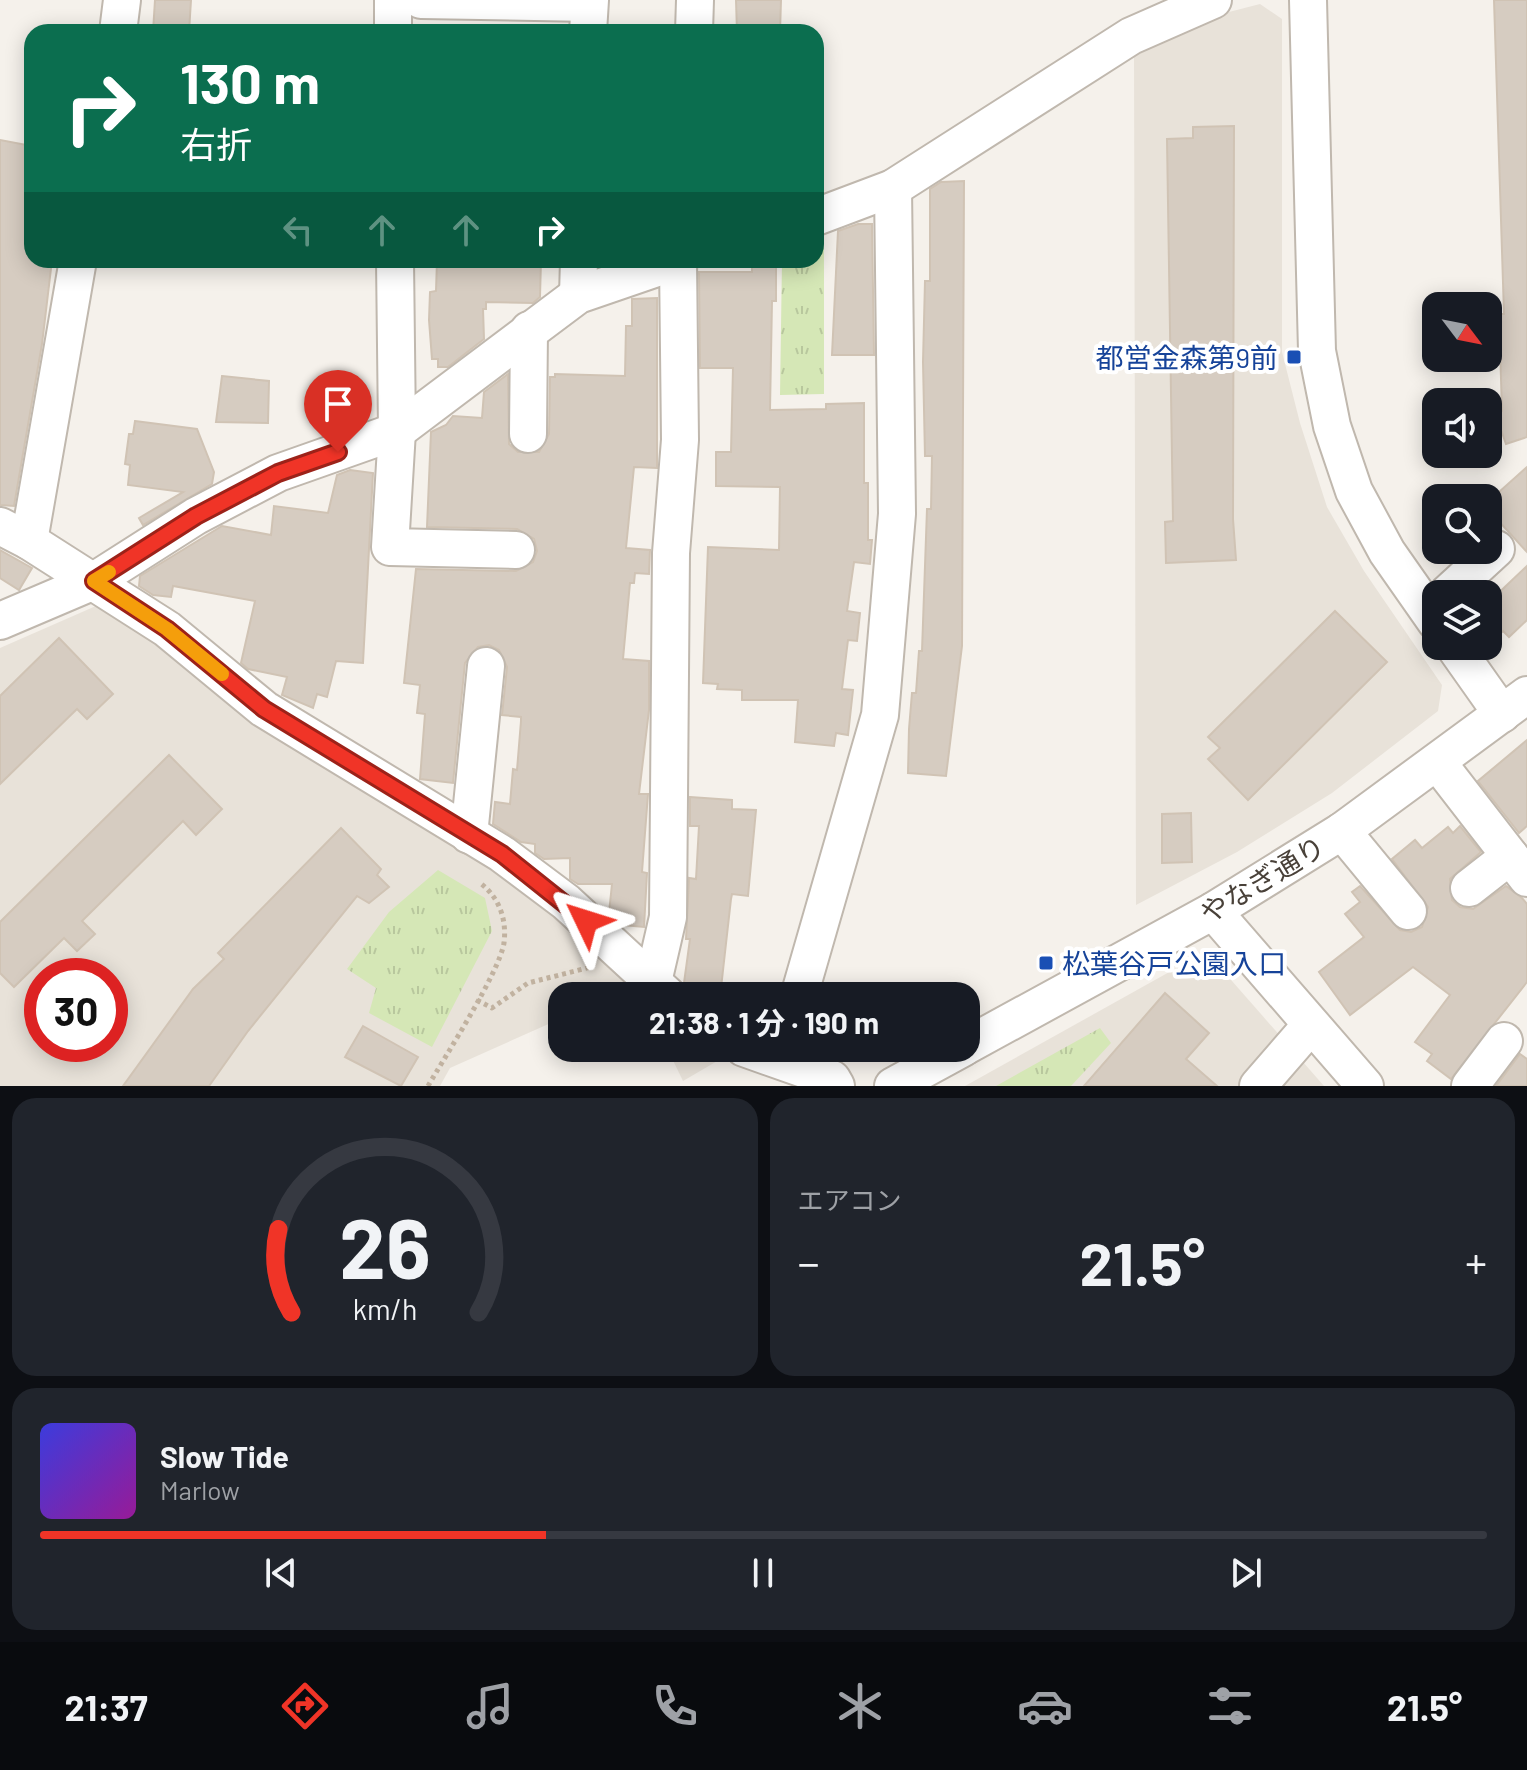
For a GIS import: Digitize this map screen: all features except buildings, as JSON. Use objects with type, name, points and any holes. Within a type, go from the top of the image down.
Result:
[{"type":"street","points":[[119,24],[122,0]]},
{"type":"street","points":[[393,0],[393,24]]},
{"type":"street","points":[[421,0],[589,12]]},
{"type":"street","points":[[694,24],[695,0]]},
{"type":"street","points":[[824,214],[893,188],[1131,36],[1213,0]]},
{"type":"street","points":[[1308,0],[1317,351],[1329,411],[1354,491],[1387,552],[1422,591]]},
{"type":"street","points":[[803,982],[880,715],[897,514],[893,188]]},
{"type":"street","points":[[76,268],[15,534],[167,629],[264,709],[502,854],[566,902],[650,979],[668,917],[671,553],[680,440],[679,268]]},
{"type":"street","points":[[395,268],[397,431],[390,547],[516,550]]},
{"type":"street","points":[[0,621],[94,581],[196,516],[278,473],[397,431],[529,330],[579,278],[635,268]]},
{"type":"street","points":[[528,434],[529,330]]},
{"type":"street","points":[[1465,580],[1481,564]]},
{"type":"street","points":[[1469,660],[1515,704]]},
{"type":"street","points":[[469,835],[486,666]]},
{"type":"street","name":"やなぎ通り","points":[[980,1038],[1213,911],[1342,831],[1515,704]]},
{"type":"street","points":[[1438,763],[1518,867],[1469,888]]},
{"type":"street","points":[[1342,831],[1408,911]]},
{"type":"street","points":[[1213,911],[1365,1086]]},
{"type":"street","points":[[1258,1086],[1311,1025]]},
{"type":"street","points":[[1470,1086],[1504,1041]]},
{"type":"street","points":[[797,1062],[832,1079],[836,1086]]},
{"type":"street","name":"やなぎ通り","points":[[893,1086],[937,1062]]},
{"type":"path","points":[[428,1086],[503,947],[504,931],[497,901],[470,877]]},
{"type":"path","points":[[477,1000],[492,1008],[528,983],[650,979]]},
{"type":"shaded area","points":[[1260,4],[1282,19],[1282,352],[1300,423],[1327,507],[1364,571],[1442,685],[1438,711],[1332,793],[1237,852],[1136,905],[1134,56],[1229,12]]},
{"type":"shaded area","points":[[105,602],[507,873],[632,982],[548,982],[548,1024],[450,1068],[440,1086],[0,1086],[0,648]]},
{"type":"shaded area","points":[[1189,961],[1218,965],[1324,1086],[965,1086]]},
{"type":"shaded area","points":[[674,1062],[716,1062],[683,1081]]},
{"type":"green space","points":[[782,268],[824,268],[824,394],[780,395]]},
{"type":"green space","points":[[438,870],[485,898],[492,931],[432,1047],[369,1013],[376,988],[347,969],[389,912]]},
{"type":"green space","points":[[1100,1028],[1111,1043],[1071,1086],[996,1086]]},
{"type":"slow traffic","points":[[109,572],[94,581],[167,629],[222,674]]},
{"type":"place","name":"都営金森第9前","points":[[1294,357]]},
{"type":"place","name":"松葉谷戸公園入口","points":[[1046,963]]},
{"type":"route","points":[[338,452],[278,473],[196,516],[94,581],[167,629],[264,709],[502,854],[586,921]]}]
